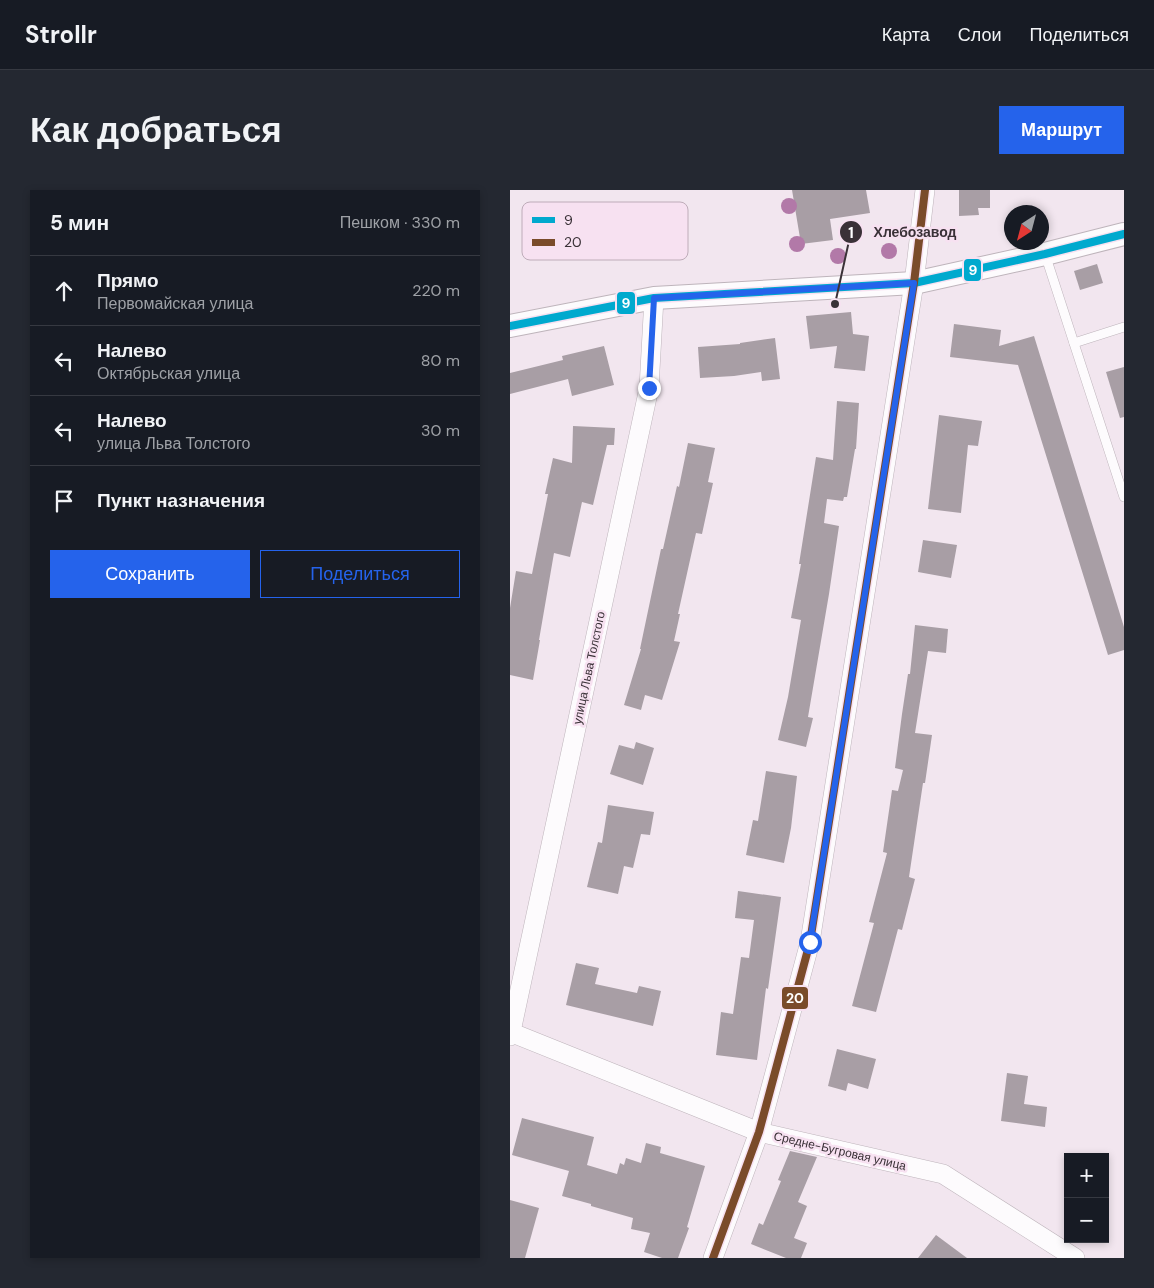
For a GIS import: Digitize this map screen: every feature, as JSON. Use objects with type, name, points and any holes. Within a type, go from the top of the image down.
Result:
[{"type":"street","points":[[713,1258],[760,1132],[810,942],[914,283],[925,190]]},
{"type":"street","points":[[510,326],[654,298],[914,283],[1045,254],[1124,234]]},
{"type":"street","name":"улица Льва Толстого","points":[[510,1034],[649,388],[654,298]]},
{"type":"street","name":"Средне-Бугровая улица","points":[[510,1034],[760,1132],[943,1174],[1075,1258]]},
{"type":"lane","points":[[1045,254],[1124,498]]},
{"type":"lane","points":[[1074,343],[1124,327]]},
{"type":"building","points":[[792,190],[866,190],[870,213],[830,219],[833,240],[801,244]]},
{"type":"building","points":[[959,190],[990,190],[990,208],[978,208],[979,215],[959,216]]},
{"type":"building","points":[[1097,264],[1103,283],[1080,290],[1074,271]]},
{"type":"building","points":[[851,312],[853,334],[869,336],[865,371],[834,368],[837,346],[810,349],[806,316]]},
{"type":"building","points":[[954,324],[1001,330],[999,346],[1034,336],[1124,627],[1124,650],[1108,655],[1018,365],[950,357]]},
{"type":"building","points":[[775,338],[780,379],[762,381],[761,372],[700,378],[698,347],[740,344]]},
{"type":"building","points":[[604,346],[614,385],[572,396],[568,379],[510,394],[510,373],[563,360],[562,356]]},
{"type":"building","points":[[1124,367],[1124,417],[1120,418],[1106,372]]},
{"type":"building","points":[[837,401],[859,403],[856,449],[847,497],[844,497],[843,501],[827,499],[824,523],[839,526],[808,717],[813,718],[806,747],[778,740],[788,697],[801,620],[791,618],[801,564],[799,564],[816,457],[833,460]]},
{"type":"building","points":[[939,415],[982,421],[978,446],[968,445],[961,513],[928,509]]},
{"type":"building","points":[[573,426],[615,428],[614,445],[607,445],[593,505],[582,502],[570,557],[554,553],[533,680],[510,675],[510,608],[516,571],[532,574],[553,458],[572,463]]},
{"type":"building","points":[[688,443],[715,448],[708,482],[713,483],[702,534],[696,533],[674,641],[680,642],[662,700],[645,695],[641,710],[624,705],[641,649],[661,549],[663,549],[677,486],[679,487]]},
{"type":"building","points":[[923,540],[957,545],[951,578],[918,572]]},
{"type":"building","points":[[915,625],[948,629],[946,653],[928,651],[915,733],[932,735],[909,877],[915,879],[902,930],[898,929],[876,1012],[852,1006],[874,923],[869,922],[887,853],[883,852],[892,790],[898,791],[903,770],[895,768],[908,674],[910,674]]},
{"type":"building","points":[[636,742],[654,748],[643,785],[610,774],[619,745],[634,749]]},
{"type":"building","points":[[766,771],[797,776],[791,828],[784,863],[746,855],[753,820],[758,821]]},
{"type":"building","points":[[608,805],[654,812],[650,835],[641,834],[633,868],[624,866],[618,894],[587,887],[598,842],[602,843]]},
{"type":"building","points":[[738,891],[781,897],[768,989],[766,988],[757,1060],[716,1055],[721,1012],[733,1014],[741,957],[749,958],[754,920],[735,918]]},
{"type":"building","points":[[576,963],[599,968],[595,984],[637,993],[639,986],[661,991],[653,1026],[566,1005]]},
{"type":"building","points":[[837,1049],[876,1059],[868,1089],[848,1083],[846,1091],[828,1086]]},
{"type":"building","points":[[1007,1073],[1028,1076],[1024,1104],[1047,1107],[1045,1127],[1001,1121]]},
{"type":"building","points":[[522,1118],[594,1137],[587,1165],[617,1174],[620,1163],[624,1165],[626,1158],[641,1163],[646,1143],[661,1147],[660,1153],[705,1166],[687,1227],[689,1228],[678,1258],[662,1258],[644,1252],[650,1233],[631,1229],[633,1218],[562,1196],[569,1171],[512,1155]]},
{"type":"building","points":[[790,1151],[817,1157],[798,1202],[807,1206],[794,1238],[807,1243],[801,1258],[786,1258],[751,1244],[759,1223],[763,1225],[781,1181],[778,1180]]},
{"type":"building","points":[[510,1200],[539,1208],[525,1258],[510,1258]]},
{"type":"building","points":[[936,1235],[967,1258],[918,1258]]},
{"type":"transit line","name":"20","points":[[713,1258],[759,1132],[810,942],[914,283],[925,190]]},
{"type":"transit line","name":"9","points":[[510,326],[654,298],[914,283],[1045,254],[1124,234]]},
{"type":"place","name":"Хлебозавод","points":[[835,304]]},
{"type":"route","points":[[649,388],[654,298],[914,283],[810,942]]}]
